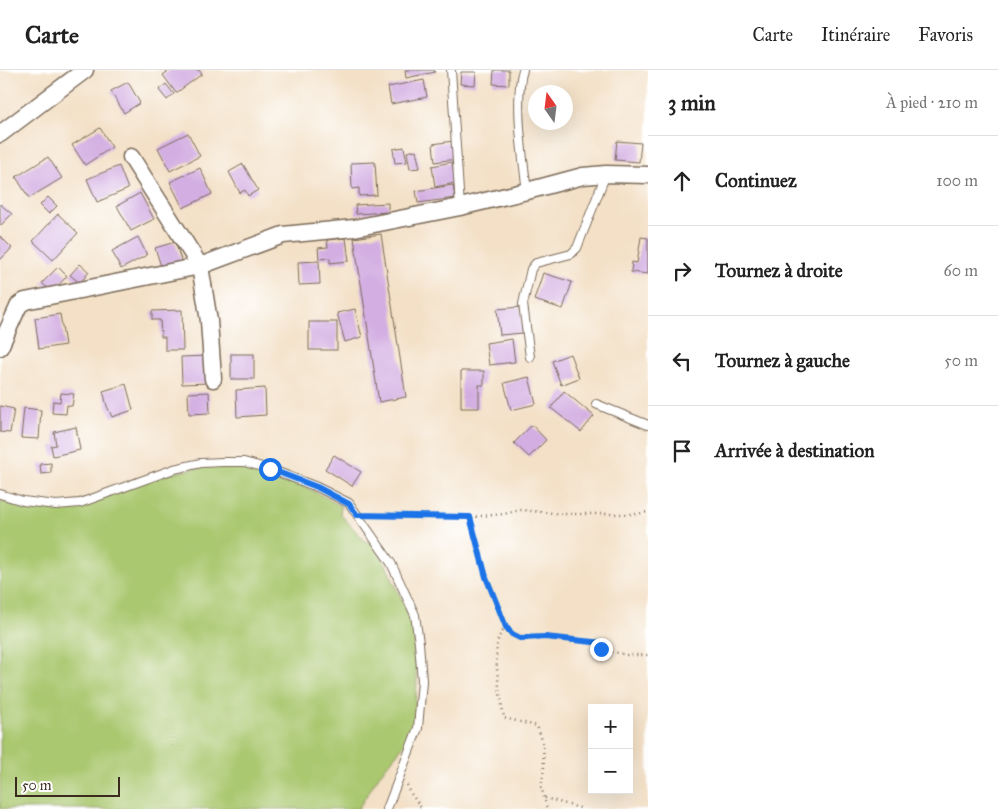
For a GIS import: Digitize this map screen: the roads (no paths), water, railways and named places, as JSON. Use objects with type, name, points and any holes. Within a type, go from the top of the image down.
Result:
[{"type":"street","points":[[0,134],[85,70]]},
{"type":"street","points":[[131,157],[200,266],[209,321],[213,379]]},
{"type":"street","points":[[0,347],[19,305],[25,301],[200,266],[283,235],[354,228],[460,207],[583,176],[606,174],[648,175]]},
{"type":"lane","points":[[451,70],[460,207]]},
{"type":"lane","points":[[523,70],[519,101],[527,191]]},
{"type":"lane","points":[[530,357],[524,304],[531,270],[536,263],[571,254],[577,248],[606,174]]},
{"type":"lane","points":[[596,404],[648,425]]},
{"type":"lane","points":[[0,494],[23,501],[56,505],[80,503],[174,469],[202,463],[244,462],[270,469],[317,487],[349,504],[392,563],[415,615],[419,643],[422,681],[418,728],[387,809]]}]
